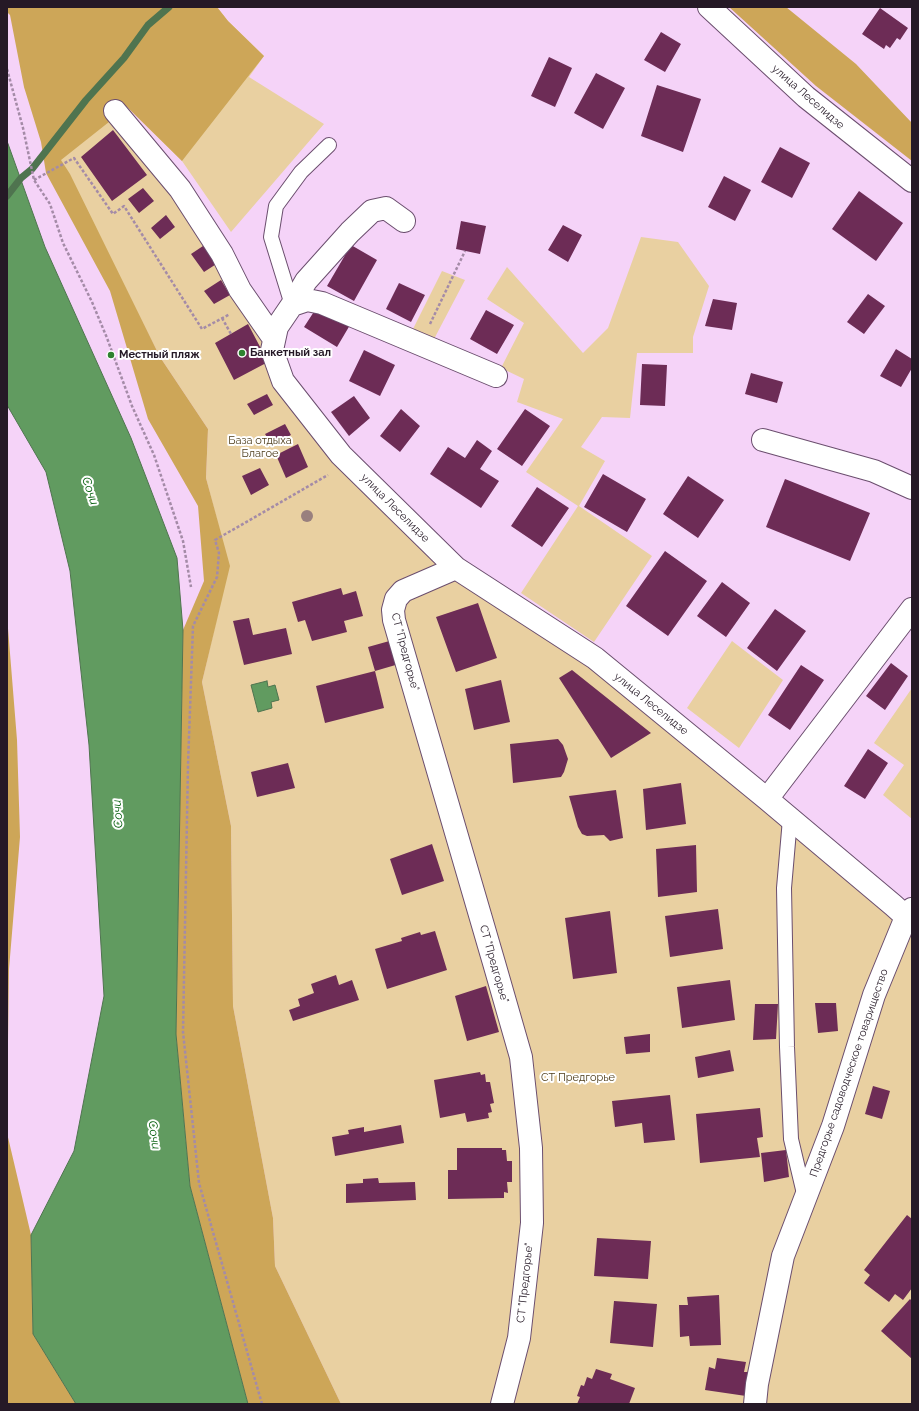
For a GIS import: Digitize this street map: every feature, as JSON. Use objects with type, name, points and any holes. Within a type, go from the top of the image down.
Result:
[{"type":"street","name":"улица Леселидзе","points":[[709,7],[806,97],[912,181]]},
{"type":"street","points":[[115,111],[180,189],[222,254],[240,290],[274,339]]},
{"type":"street","name":"улица Леселидзе","points":[[404,221],[386,208],[372,211],[350,232],[306,281],[292,306],[277,327],[274,339],[272,350],[283,381],[348,462],[456,568],[595,658],[910,916],[892,951]]},
{"type":"street","points":[[292,306],[308,300],[322,303],[496,376]]},
{"type":"street","points":[[763,440],[874,471],[912,488]]},
{"type":"street","name":"СТ \"Предгорье\"","points":[[456,568],[403,591],[396,599],[393,610],[394,620],[521,1058],[531,1148],[532,1223],[519,1338],[502,1404]]},
{"type":"street","points":[[767,799],[912,609]]},
{"type":"street","name":"Предгорье садоводческое товарищество","points":[[755,1404],[757,1384],[783,1256],[833,1126],[874,995],[892,951]]},
{"type":"lane","points":[[292,306],[271,237],[276,206],[301,172],[329,145]]},
{"type":"lane","points":[[790,819],[784,888],[787,1047],[791,1139],[805,1200]]},
{"type":"path","points":[[7,69],[23,128],[34,180],[50,204],[63,243],[92,302],[132,406],[154,455],[183,541],[191,587]]},
{"type":"path","points":[[34,180],[74,158],[113,214],[124,206],[202,329],[249,302]]},
{"type":"path","points":[[427,330],[465,251]]},
{"type":"path","points":[[222,318],[231,334]]},
{"type":"path","points":[[262,1404],[199,1183],[183,1032],[188,765],[193,626],[217,577],[218,553],[216,540],[348,462]]},
{"type":"green space","name":"СТ Предгорье","points":[[217,7],[228,21],[264,56],[249,77],[324,124],[231,232],[182,161],[121,101],[108,110],[218,251],[338,465],[587,662],[797,835],[912,934],[912,1404],[341,1404],[275,1266],[273,1218],[233,1006],[231,826],[202,682],[229,566],[206,478],[208,429],[160,357],[24,87]]},
{"type":"green space","points":[[641,237],[678,242],[709,286],[693,337],[693,353],[637,353],[630,418],[602,417],[581,447],[605,461],[579,506],[652,556],[594,642],[521,593],[578,506],[526,472],[563,419],[517,402],[524,379],[501,368],[524,323],[487,299],[507,267],[583,353],[608,328]]},
{"type":"green space","points":[[442,271],[465,280],[433,341],[411,333]]},
{"type":"green space","points":[[732,641],[783,680],[739,748],[687,708]]},
{"type":"green space","points":[[912,688],[912,819],[883,795],[904,765],[874,743]]},
{"type":"shaded area","points":[[7,7],[217,7],[228,21],[264,56],[182,161],[121,101],[108,110],[114,118],[61,160],[70,174],[160,357],[208,429],[206,478],[230,566],[202,682],[231,826],[233,1006],[273,1218],[275,1266],[341,1404],[248,1404],[190,1186],[176,1034],[183,630],[204,581],[198,506],[148,419],[110,291],[46,173],[41,142],[24,87],[10,15],[7,12]]},
{"type":"shaded area","points":[[729,7],[786,7],[856,64],[912,123],[912,161],[816,86]]},
{"type":"shaded area","points":[[7,616],[17,740],[20,837],[9,969],[7,1114]]},
{"type":"shaded area","points":[[7,1133],[31,1235],[33,1334],[76,1404],[7,1404]]},
{"type":"water","name":"Сочи","points":[[7,141],[45,247],[131,438],[177,558],[183,630],[176,1034],[190,1186],[248,1404],[76,1404],[33,1334],[31,1235],[74,1151],[104,996],[89,745],[70,571],[46,472],[7,405]]},
{"type":"water","points":[[267,681],[268,687],[275,685],[279,700],[271,702],[272,708],[258,712],[251,685]]},
{"type":"building","points":[[880,8],[908,28],[900,40],[897,38],[890,48],[886,45],[884,49],[862,34]]},
{"type":"building","points":[[661,32],[681,44],[665,72],[644,60]]},
{"type":"building","points":[[549,57],[572,68],[555,107],[531,96]]},
{"type":"building","points":[[596,73],[625,88],[603,129],[574,113]]},
{"type":"building","points":[[657,85],[701,99],[683,152],[641,136]]},
{"type":"building","points":[[113,130],[147,175],[112,201],[81,157]]},
{"type":"building","points":[[780,147],[810,163],[792,198],[761,182]]},
{"type":"building","points":[[724,176],[751,190],[735,221],[708,207]]},
{"type":"building","points":[[143,188],[154,201],[139,213],[128,199]]},
{"type":"building","points":[[859,191],[903,223],[876,261],[832,229]]},
{"type":"building","points":[[166,215],[175,227],[160,239],[151,228]]},
{"type":"building","points":[[461,221],[486,226],[480,254],[456,249]]},
{"type":"building","points":[[563,225],[582,235],[568,262],[548,250]]},
{"type":"building","points":[[209,242],[221,261],[204,272],[191,254]]},
{"type":"building","points":[[351,245],[377,260],[354,301],[327,286]]},
{"type":"building","points":[[221,280],[230,295],[214,304],[204,291]]},
{"type":"building","points":[[399,283],[425,295],[411,322],[386,309]]},
{"type":"building","points":[[868,294],[885,306],[864,334],[847,322]]},
{"type":"building","points":[[713,299],[737,303],[732,330],[705,326]]},
{"type":"building","points":[[317,307],[350,325],[337,347],[304,327]]},
{"type":"building","points":[[486,310],[514,325],[497,354],[470,339]]},
{"type":"building","name":"Банкетный зал","points":[[248,324],[268,362],[234,380],[215,343]]},
{"type":"building","points":[[896,349],[912,359],[912,368],[901,387],[880,376]]},
{"type":"building","points":[[364,350],[395,365],[380,396],[349,381]]},
{"type":"building","points":[[642,364],[667,365],[665,406],[640,405]]},
{"type":"building","points":[[751,373],[783,382],[777,403],[745,394]]},
{"type":"building","points":[[267,394],[273,405],[254,415],[247,404]]},
{"type":"building","points":[[354,396],[370,418],[349,436],[331,412]]},
{"type":"building","points":[[401,409],[420,426],[400,452],[380,436]]},
{"type":"building","points":[[525,409],[550,426],[522,466],[497,449]]},
{"type":"building","points":[[285,424],[291,435],[272,445],[265,434]]},
{"type":"building","points":[[477,440],[492,451],[480,469],[499,481],[481,508],[430,474],[448,447],[465,458]]},
{"type":"building","points":[[298,444],[308,467],[286,478],[276,455]]},
{"type":"building","points":[[260,468],[269,485],[251,495],[242,476]]},
{"type":"building","points":[[603,474],[646,499],[627,532],[584,507]]},
{"type":"building","points":[[688,476],[724,500],[698,538],[663,514]]},
{"type":"building","points":[[785,479],[870,513],[850,561],[766,527]]},
{"type":"building","points":[[537,487],[569,508],[542,547],[511,526]]},
{"type":"building","points":[[665,551],[707,581],[668,636],[626,606]]},
{"type":"building","points":[[722,582],[750,603],[726,637],[697,616]]},
{"type":"building","points":[[341,588],[343,595],[356,591],[363,616],[344,621],[347,632],[312,641],[305,620],[298,622],[292,602]]},
{"type":"building","points":[[478,603],[497,658],[456,672],[436,617]]},
{"type":"building","points":[[775,609],[806,631],[777,671],[747,648]]},
{"type":"building","points":[[249,618],[253,635],[286,628],[292,654],[244,665],[233,621]]},
{"type":"building","points":[[393,640],[399,664],[375,671],[368,647]]},
{"type":"building","points":[[891,663],[908,676],[885,710],[866,696]]},
{"type":"building","points":[[801,665],[824,680],[790,730],[768,715]]},
{"type":"building","points":[[572,670],[651,733],[611,758],[559,678]]},
{"type":"building","points":[[375,671],[384,708],[325,723],[316,686]]},
{"type":"building","points":[[501,680],[510,722],[474,730],[465,689]]},
{"type":"building","points":[[558,739],[563,745],[568,759],[561,777],[513,783],[510,744]]},
{"type":"building","points":[[868,749],[888,763],[865,799],[844,786]]},
{"type":"building","points":[[288,763],[295,788],[257,797],[251,772]]},
{"type":"building","points":[[681,783],[686,824],[646,830],[643,789]]},
{"type":"building","points":[[616,790],[623,838],[610,841],[604,835],[587,836],[582,834],[578,827],[569,796]]},
{"type":"building","points":[[432,844],[444,881],[402,895],[390,859]]},
{"type":"building","points":[[696,845],[697,892],[658,897],[656,849]]},
{"type":"building","points":[[718,909],[723,949],[670,957],[665,916]]},
{"type":"building","points":[[610,911],[617,973],[573,979],[565,918]]},
{"type":"building","points":[[435,931],[447,970],[387,989],[375,949],[402,941],[401,938],[420,932],[421,935]]},
{"type":"building","points":[[336,975],[339,985],[352,980],[359,1000],[293,1021],[289,1010],[300,1006],[298,999],[314,993],[311,984]]},
{"type":"building","points":[[730,980],[735,1020],[682,1028],[677,987]]},
{"type":"building","points":[[486,986],[499,1032],[467,1041],[455,996]]},
{"type":"building","points":[[815,1003],[836,1003],[838,1031],[818,1033]]},
{"type":"building","points":[[755,1004],[778,1004],[776,1039],[753,1040]]},
{"type":"building","points":[[650,1034],[650,1052],[626,1054],[624,1037]]},
{"type":"building","points":[[730,1050],[734,1071],[698,1078],[695,1057]]},
{"type":"building","points":[[480,1072],[481,1075],[485,1074],[486,1082],[490,1082],[494,1103],[490,1104],[492,1112],[488,1113],[489,1118],[467,1122],[465,1113],[440,1118],[434,1080]]},
{"type":"building","points":[[873,1086],[890,1091],[882,1119],[865,1114]]},
{"type":"building","points":[[670,1095],[675,1140],[644,1143],[642,1123],[615,1127],[612,1101]]},
{"type":"building","points":[[760,1108],[763,1137],[757,1138],[760,1157],[700,1163],[696,1114]]},
{"type":"building","points":[[401,1125],[404,1143],[335,1156],[332,1137],[349,1134],[348,1130],[364,1127],[364,1132]]},
{"type":"building","points":[[457,1148],[502,1148],[502,1150],[506,1150],[507,1161],[512,1161],[512,1182],[507,1182],[508,1193],[504,1192],[504,1198],[448,1199],[448,1170],[457,1170]]},
{"type":"building","points":[[786,1150],[789,1177],[764,1182],[761,1153]]},
{"type":"building","points":[[378,1178],[379,1183],[415,1182],[416,1200],[346,1203],[346,1184],[363,1183],[363,1179]]},
{"type":"building","points":[[907,1215],[912,1219],[912,1288],[903,1300],[895,1294],[889,1302],[864,1283],[870,1275],[864,1270]]},
{"type":"building","points":[[597,1238],[651,1241],[648,1279],[594,1276]]},
{"type":"building","points":[[719,1295],[721,1345],[690,1346],[689,1336],[680,1337],[679,1305],[688,1305],[687,1297]]},
{"type":"building","points":[[910,1299],[912,1301],[912,1359],[881,1331]]},
{"type":"building","points":[[614,1301],[657,1304],[653,1347],[610,1343]]},
{"type":"building","points":[[717,1358],[746,1362],[744,1372],[750,1372],[746,1396],[705,1390],[709,1367],[715,1369]]},
{"type":"building","points":[[596,1369],[612,1374],[610,1379],[635,1388],[629,1404],[577,1404],[580,1397],[577,1396],[581,1385],[584,1386],[587,1377],[592,1379]]},
{"type":"waterway","points":[[7,196],[21,178],[32,169],[86,100],[124,58],[148,25],[169,7]]},
{"type":"place","name":"Банкетный зал","points":[[242,353]]},
{"type":"place","name":"Местный пляж","points":[[111,355]]},
{"type":"park label","name":"База отдыха Благое","points":[[260,447]]}]
